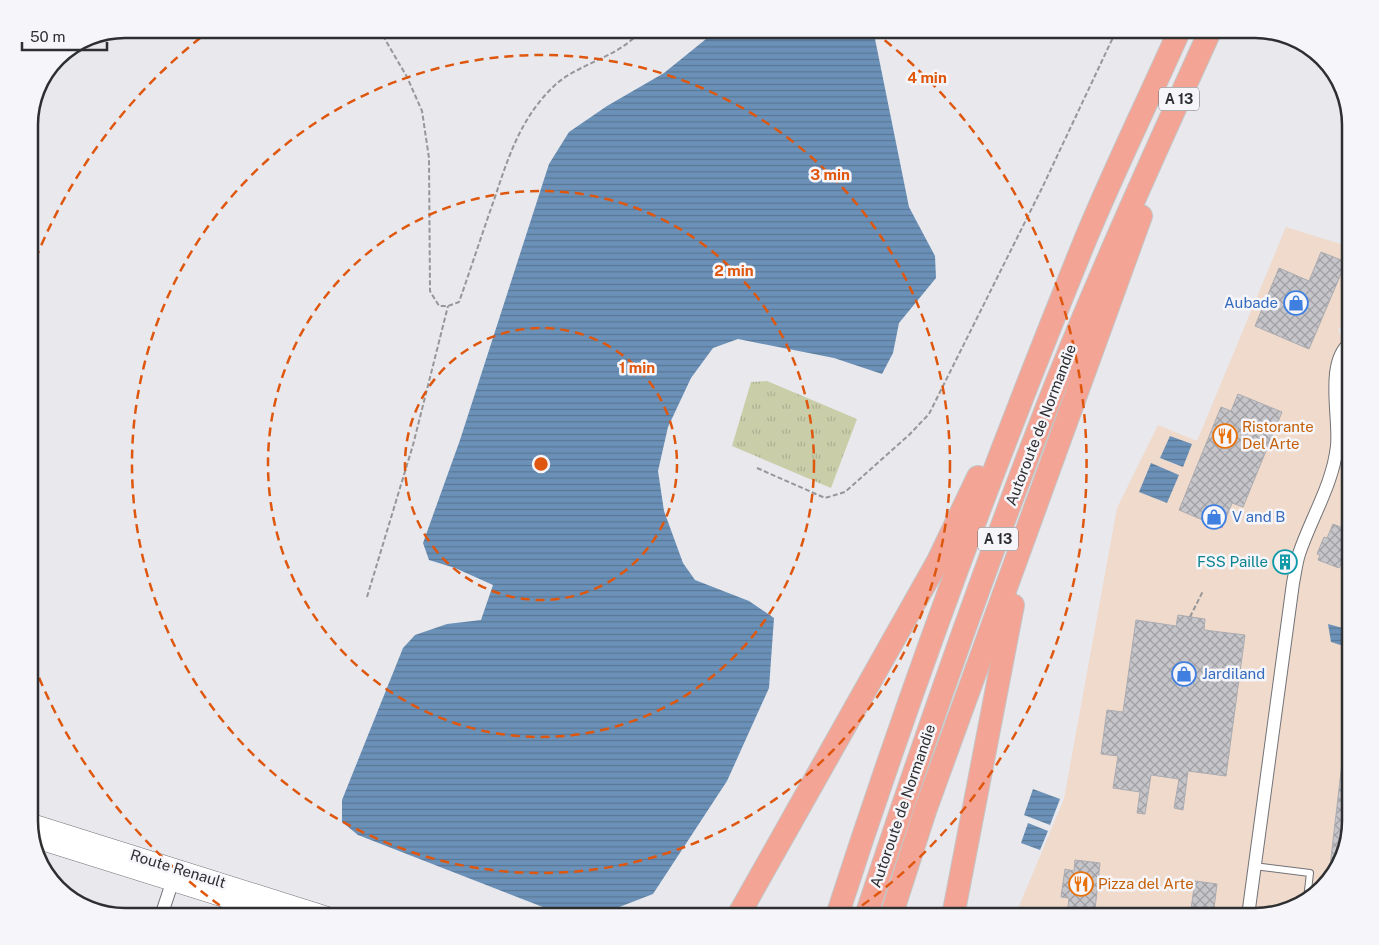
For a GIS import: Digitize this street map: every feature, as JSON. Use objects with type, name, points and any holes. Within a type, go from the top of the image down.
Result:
[{"type":"highway","name":"Autoroute de Normandie","points":[[840,908],[891,751],[1001,450],[1087,236],[1176,38]]},
{"type":"highway","name":"Autoroute de Normandie","points":[[869,908],[917,760],[1056,384],[1148,168],[1207,38]]},
{"type":"highway","points":[[894,908],[924,811],[1054,460],[1146,203],[1148,168]]},
{"type":"highway","points":[[742,908],[933,569],[978,476],[1001,450]]},
{"type":"highway","points":[[954,908],[1004,643],[1028,552],[1045,501],[1054,460]]},
{"type":"highway","points":[[734,908],[773,851]]},
{"type":"street","points":[[1249,908],[1293,584],[1299,554],[1328,485],[1335,461],[1338,430],[1336,374],[1342,354]]},
{"type":"street","points":[[1336,374],[1342,368]]},
{"type":"street","name":"Route Renault","points":[[38,825],[302,908]]},
{"type":"street","name":"Route Renault","points":[[40,841],[255,908]]},
{"type":"street","points":[[164,908],[172,883],[178,874],[223,887],[230,886]]},
{"type":"lane","points":[[1254,866],[1310,873],[1308,889]]},
{"type":"path","points":[[384,38],[407,77],[422,111],[428,158],[430,291],[439,306],[448,306],[459,302],[513,144],[528,116],[554,85],[610,54],[633,38]]},
{"type":"path","points":[[757,468],[825,498],[845,492],[909,435],[929,414],[1113,38]]},
{"type":"path","points":[[367,597],[413,445],[448,306]]},
{"type":"path","points":[[1190,617],[1203,591]]},
{"type":"shaded area","points":[[1286,227],[1342,244],[1342,324],[1338,330],[1342,338],[1342,820],[1340,837],[1333,859],[1327,869],[1307,890],[1288,901],[1266,907],[1018,908],[1064,799],[1117,508],[1158,425],[1197,441]]},
{"type":"green space","points":[[767,381],[857,419],[831,488],[732,446],[751,382]]},
{"type":"water","points":[[875,38],[909,207],[935,256],[936,278],[899,323],[893,353],[882,374],[834,358],[738,339],[713,348],[691,378],[668,427],[658,471],[664,511],[683,563],[695,580],[749,601],[774,618],[769,688],[727,781],[653,894],[617,908],[545,908],[358,835],[342,822],[342,800],[403,648],[415,635],[447,624],[481,620],[493,585],[455,568],[429,560],[423,543],[460,440],[549,164],[569,132],[607,106],[664,73],[706,39]]},
{"type":"water","points":[[1170,436],[1192,444],[1183,467],[1160,458]]},
{"type":"water","points":[[1151,463],[1179,475],[1167,503],[1139,492]]},
{"type":"water","points":[[1328,624],[1342,628],[1342,645],[1331,642]]},
{"type":"water","points":[[1033,789],[1060,799],[1050,825],[1024,815]]},
{"type":"water","points":[[1028,823],[1048,831],[1040,850],[1021,843]]},
{"type":"building","name":"Aubade","points":[[1321,252],[1342,260],[1342,271],[1309,349],[1255,326],[1279,268],[1309,281]]},
{"type":"building","points":[[1238,394],[1282,412],[1243,507],[1232,503],[1222,528],[1179,510],[1221,407],[1231,411]]},
{"type":"building","points":[[1333,524],[1342,528],[1342,561],[1339,568],[1318,560],[1320,555],[1317,554],[1324,537],[1327,538]]},
{"type":"building","name":"Jardiland","points":[[1178,615],[1205,619],[1204,630],[1245,635],[1226,776],[1188,771],[1183,810],[1174,808],[1179,779],[1151,775],[1145,814],[1137,813],[1140,792],[1113,788],[1118,756],[1101,754],[1107,710],[1123,712],[1136,620],[1176,626]]},
{"type":"building","points":[[1342,763],[1342,820],[1340,837],[1330,863]]},
{"type":"building","name":"Pizza del Arte","points":[[1075,860],[1100,863],[1095,908],[1068,907],[1069,898],[1061,897],[1065,869],[1074,871]]},
{"type":"building","points":[[1195,881],[1217,884],[1214,908],[1191,908]]},
{"type":"place","name":"Aubade","points":[[1296,303]]},
{"type":"place","name":"Ristorante Del Arte","points":[[1225,436]]},
{"type":"place","name":"V and B","points":[[1214,517]]},
{"type":"place","name":"FSS Paille","points":[[1285,562]]},
{"type":"place","name":"Jardiland","points":[[1184,674]]},
{"type":"place","name":"Pizza del Arte","points":[[1081,884]]}]
